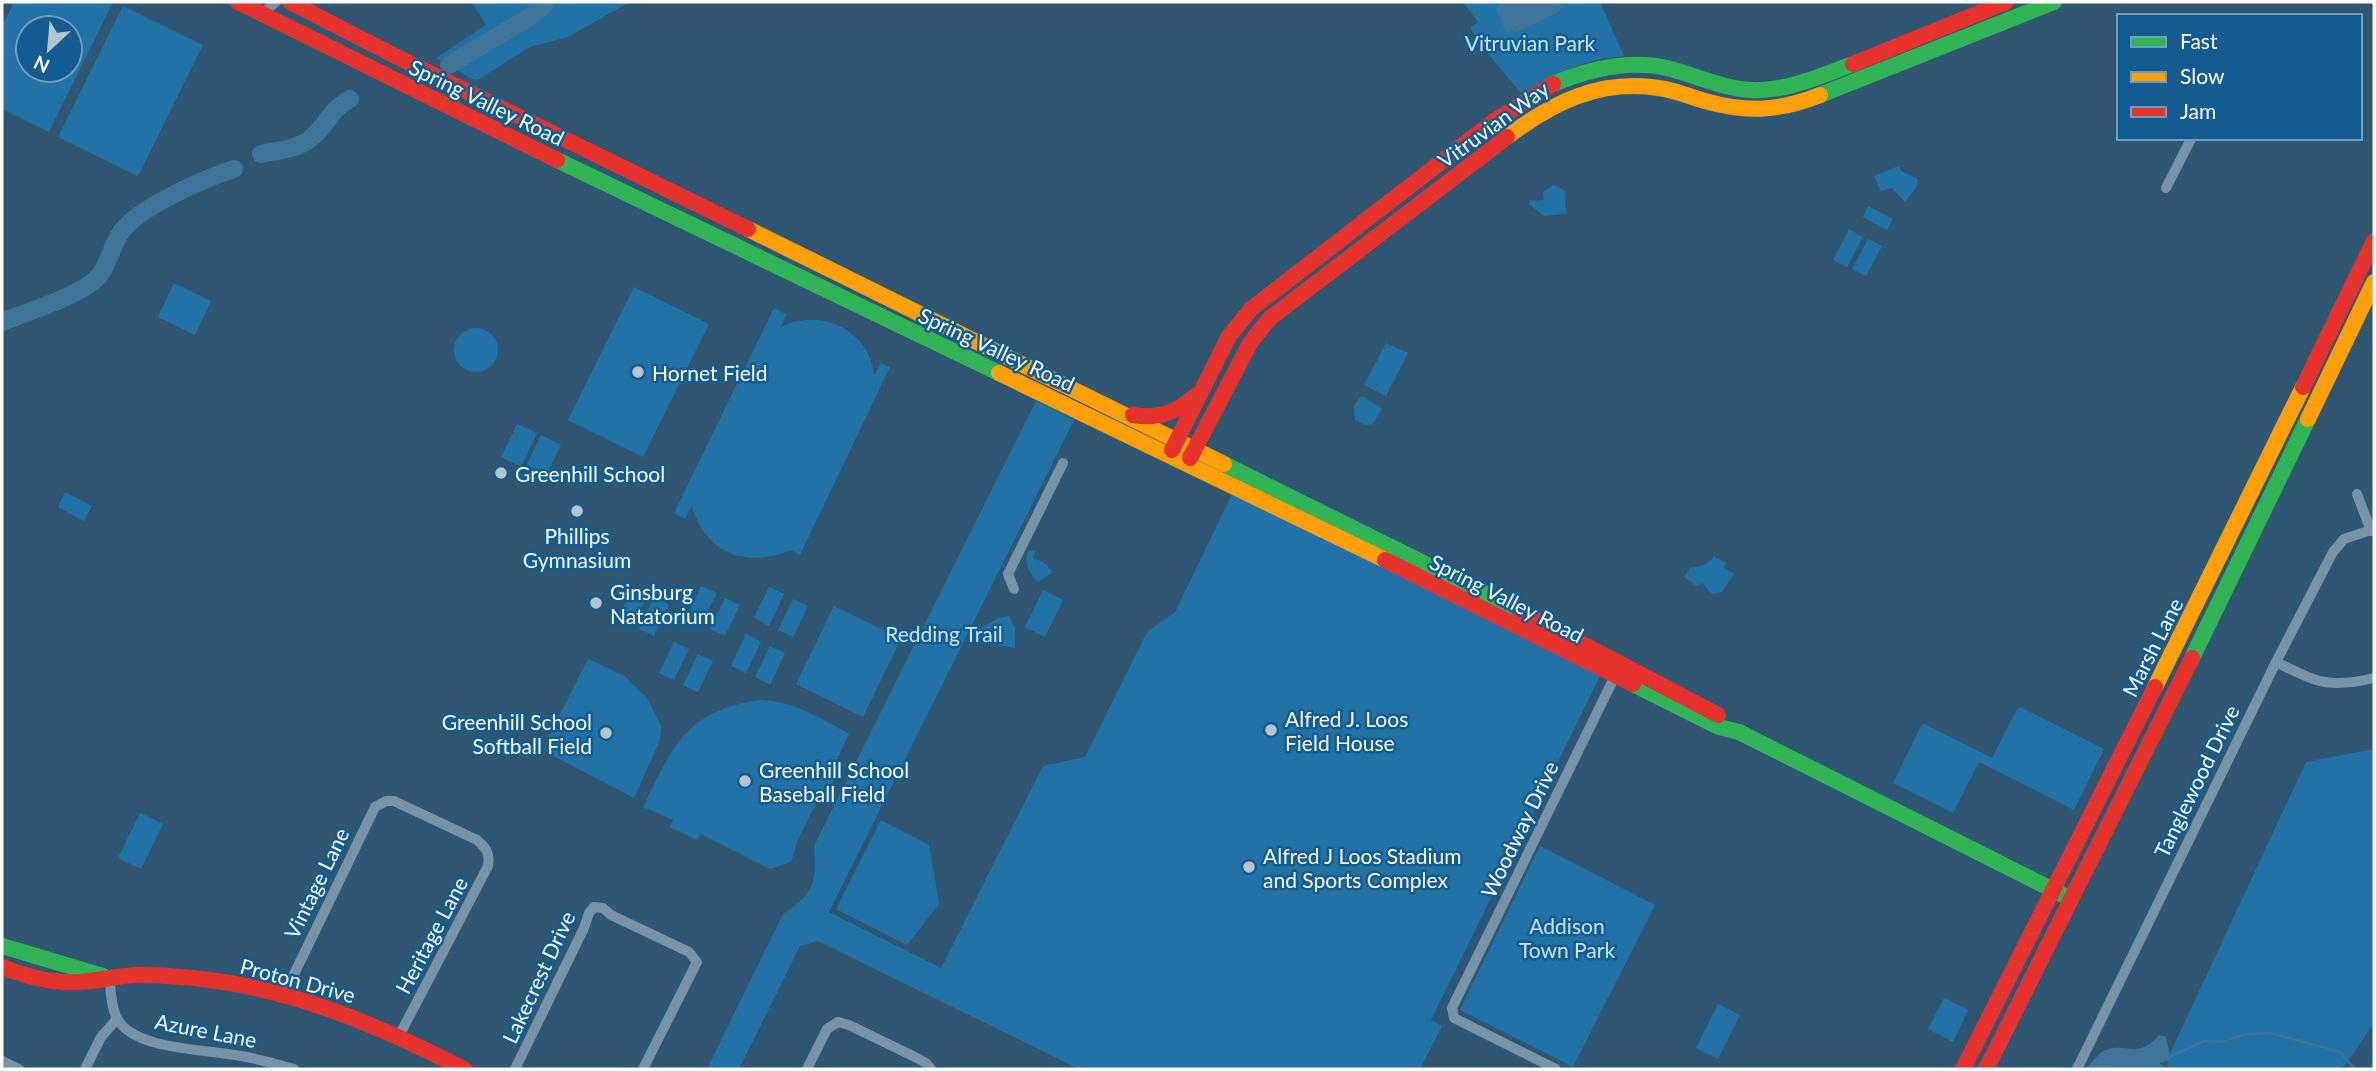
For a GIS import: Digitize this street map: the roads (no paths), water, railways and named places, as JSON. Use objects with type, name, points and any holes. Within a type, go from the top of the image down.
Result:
[{"type":"main road","name":"Spring Valley Road","points":[[238,2],[263,8],[438,102],[981,367],[1191,457],[1728,721],[1739,732],[2071,899]]},
{"type":"main road","name":"Spring Valley Road","points":[[290,2],[1029,367],[1117,412],[1173,449]]},
{"type":"main road","name":"Vitruvian Way","points":[[1173,449],[1224,345],[1251,309],[1494,121],[1545,87],[1581,72],[1612,66],[1638,65],[1666,68],[1735,88],[1752,90],[1793,86],[2006,2]]},
{"type":"main road","name":"Vitruvian Way","points":[[1191,457],[1250,343],[1269,319],[1554,103],[1568,96],[1598,88],[1637,85],[1661,88],[1728,107],[1769,109],[1793,106],[2054,2]]},
{"type":"main road","points":[[1545,87],[1554,103]]},
{"type":"main road","points":[[1384,206],[1396,222]]},
{"type":"main road","name":"Marsh Lane","points":[[1970,1067],[2053,890],[2284,428],[2374,241]]},
{"type":"main road","points":[[1269,319],[1276,306],[1293,288],[1291,276]]},
{"type":"main road","name":"Marsh Lane","points":[[1986,1069],[2301,438],[2374,282]]},
{"type":"main road","points":[[2348,296],[2364,304]]},
{"type":"main road","points":[[1022,383],[1029,367]]},
{"type":"main road","points":[[1117,412],[1154,418],[1168,415],[1179,410],[1201,390]]},
{"type":"main road","points":[[2284,428],[2301,438]]},
{"type":"main road","points":[[2160,677],[2178,686]]},
{"type":"main road","name":"Proton Drive","points":[[2,946],[109,977]]},
{"type":"main road","name":"Proton Drive","points":[[2,967],[30,978],[56,982],[138,975],[191,978],[240,985],[284,995],[358,1018],[464,1069]]},
{"type":"street","points":[[263,8],[276,2]]},
{"type":"street","points":[[2166,188],[2190,140]]},
{"type":"street","points":[[1014,589],[1008,574],[1063,463]]},
{"type":"street","name":"Tanglewood Drive","points":[[2077,1069],[2276,662],[2338,544],[2344,539],[2372,530],[2357,494]]},
{"type":"street","points":[[2276,662],[2324,684],[2349,684],[2374,678]]},
{"type":"street","name":"Woodway Drive","points":[[1556,1069],[1454,1018],[1452,1012],[1619,669]]},
{"type":"street","name":"Vintage Lane","points":[[284,995],[375,807],[386,801],[394,801]]},
{"type":"street","name":"Heritage Lane","points":[[394,801],[477,840],[488,850],[488,866],[399,1036]]},
{"type":"street","name":"Lakecrest Drive","points":[[515,1069],[589,913],[594,907],[600,907],[611,915],[690,952],[696,962],[643,1069]]},
{"type":"street","points":[[85,1069],[102,1037],[117,1019],[109,977]]},
{"type":"street","name":"Azure Lane","points":[[117,1019],[129,1031],[157,1042],[240,1055],[294,1069]]},
{"type":"street","points":[[807,1069],[827,1030],[838,1022],[917,1058],[931,1069]]},
{"type":"street","points":[[2,1061],[19,1069]]},
{"type":"waterway","points":[[449,65],[533,15],[546,2]]},
{"type":"waterway","points":[[261,154],[305,142],[316,134],[337,108],[350,99]]},
{"type":"waterway","points":[[2,322],[81,290],[99,276],[121,232],[142,213],[206,179],[234,169]]},
{"type":"waterway","points":[[2171,1056],[2204,1041],[2222,1042],[2243,1035],[2270,1033],[2340,1052],[2355,1069]]},
{"type":"place","name":"Hornet Field","points":[[638,372]]},
{"type":"place","name":"Greenhill School","points":[[501,473]]},
{"type":"place","name":"Phillips Gymnasium","points":[[577,511]]},
{"type":"place","name":"Ginsburg Natatorium","points":[[596,603]]},
{"type":"place","name":"Alfred J. Loos Field House","points":[[1271,730]]},
{"type":"place","name":"Greenhill School Softball Field","points":[[606,733]]},
{"type":"place","name":"Greenhill School Baseball Field","points":[[745,781]]},
{"type":"place","name":"Alfred J Loos Stadium and Sports Complex","points":[[1249,867]]},
{"type":"park label","name":"Vitruvian Park","points":[[1530,42]]},
{"type":"park label","name":"Redding Trail","points":[[944,633]]},
{"type":"park label","name":"Addison Town Park","points":[[1567,937]]}]
